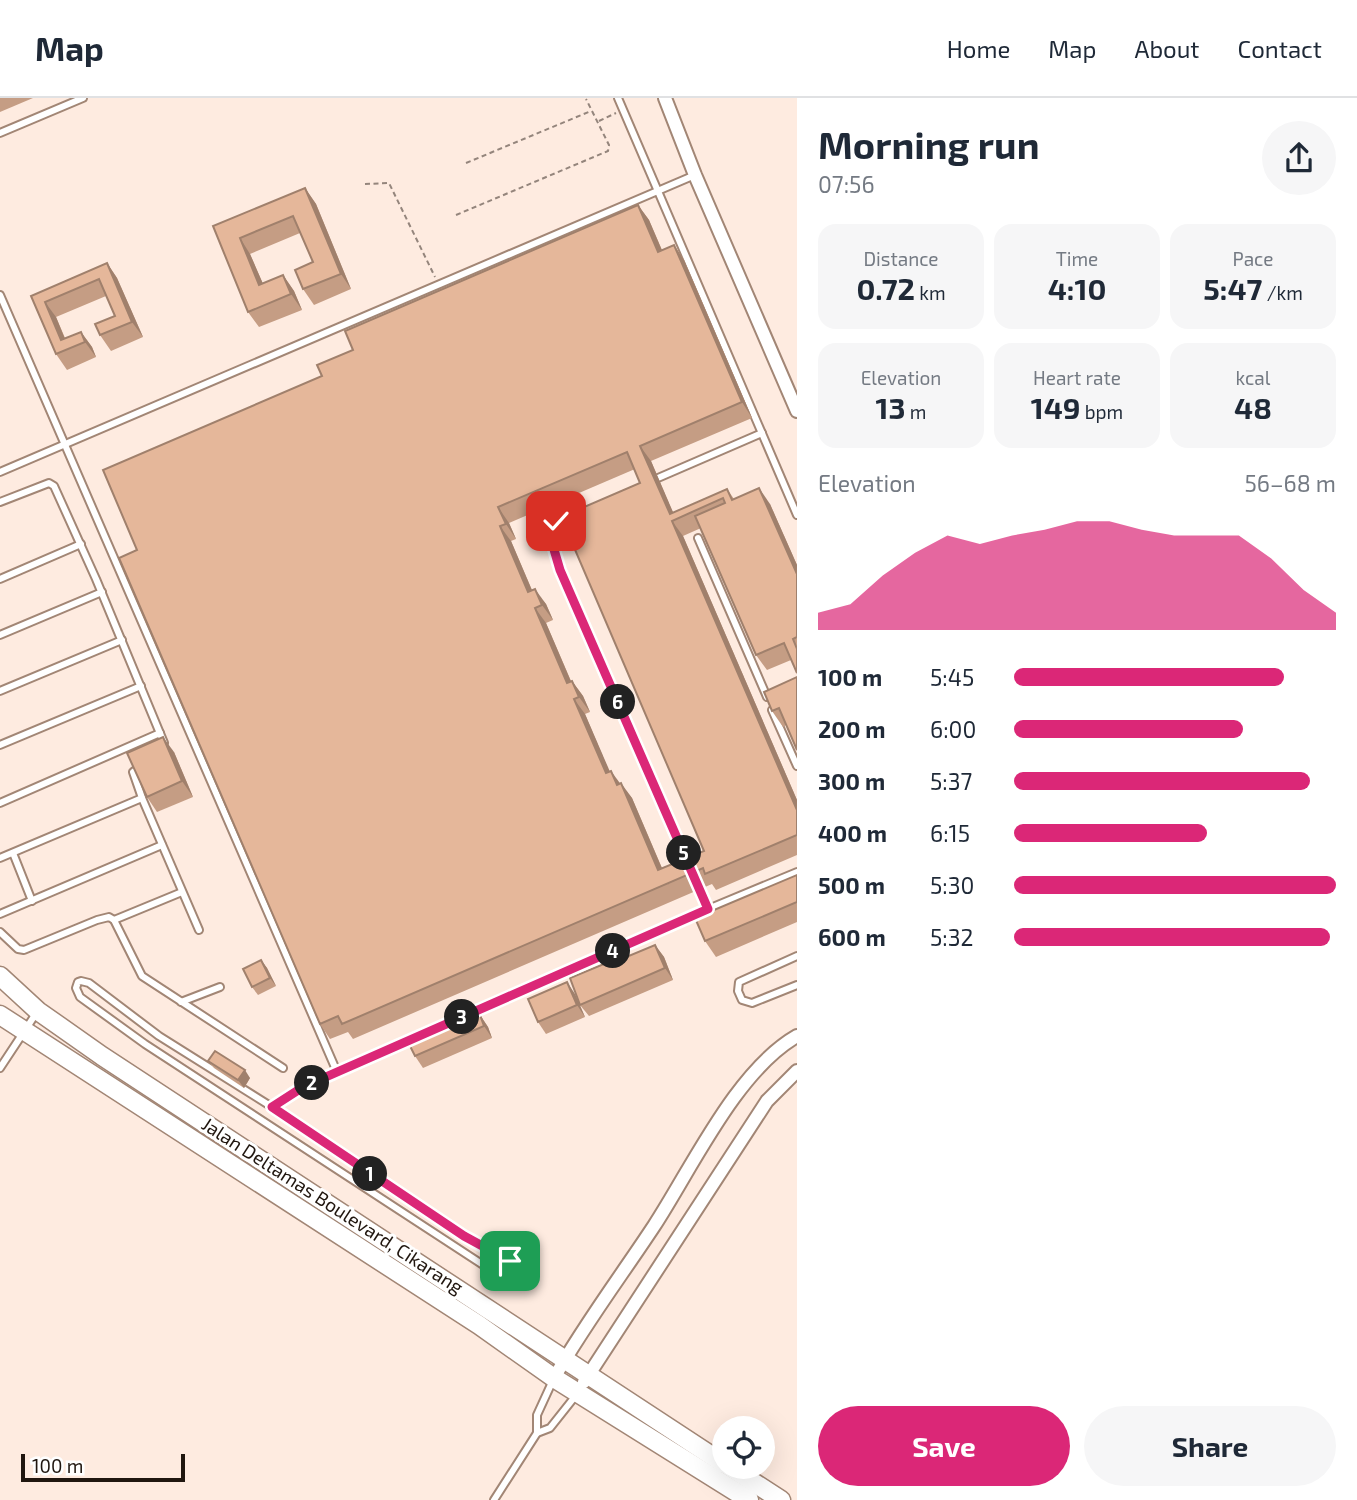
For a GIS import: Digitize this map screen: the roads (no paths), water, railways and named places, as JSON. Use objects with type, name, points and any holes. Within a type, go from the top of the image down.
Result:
[{"type":"street","points":[[665,98],[695,175],[797,411]]},
{"type":"street","points":[[0,976],[38,1011],[153,1090],[712,1456]]},
{"type":"street","name":"Jalan Deltamas Boulevard, Cikarang","points":[[0,1015],[480,1325],[554,1378],[749,1500]]},
{"type":"street","points":[[554,1378],[656,1223],[735,1096],[764,1063],[797,1036]]},
{"type":"street","points":[[578,1393],[767,1101],[797,1071]]},
{"type":"street","points":[[748,1479],[781,1500]]},
{"type":"lane","points":[[0,133],[83,98]]},
{"type":"lane","points":[[618,98],[797,515]]},
{"type":"lane","points":[[0,472],[695,175]]},
{"type":"lane","points":[[0,295],[337,1072]]},
{"type":"lane","points":[[645,484],[762,433]]},
{"type":"lane","points":[[0,502],[50,483],[54,486],[102,592],[160,733],[164,749]]},
{"type":"lane","points":[[569,516],[556,521],[548,529],[557,561],[692,871]]},
{"type":"lane","points":[[698,538],[797,766]]},
{"type":"lane","points":[[0,579],[80,544]]},
{"type":"lane","points":[[0,635],[102,592]]},
{"type":"lane","points":[[0,691],[122,640]]},
{"type":"lane","points":[[0,745],[141,686]]},
{"type":"lane","points":[[767,699],[777,695]]},
{"type":"lane","points":[[0,803],[160,733]]},
{"type":"lane","points":[[153,759],[132,772],[199,930]]},
{"type":"lane","points":[[0,858],[142,798]]},
{"type":"lane","points":[[0,914],[162,845]]},
{"type":"lane","points":[[13,853],[32,901]]},
{"type":"lane","points":[[272,1107],[289,1094],[337,1072],[797,872]]},
{"type":"lane","points":[[697,884],[708,909]]},
{"type":"lane","points":[[0,932],[23,950],[103,918],[114,920],[182,891]]},
{"type":"lane","points":[[114,920],[140,974],[283,1068]]},
{"type":"lane","points":[[797,956],[739,982],[738,991],[742,1000],[752,1003],[797,985]]},
{"type":"lane","points":[[81,981],[89,983],[159,1036],[272,1107],[464,1236],[510,1261],[516,1269],[513,1278],[500,1276],[145,1044],[80,997],[76,985],[81,981]]},
{"type":"lane","points":[[181,1002],[220,988]]},
{"type":"lane","points":[[0,1068],[38,1011]]},
{"type":"lane","points":[[494,1500],[537,1433],[537,1415],[554,1378]]},
{"type":"lane","points":[[537,1433],[550,1428],[578,1393]]}]
